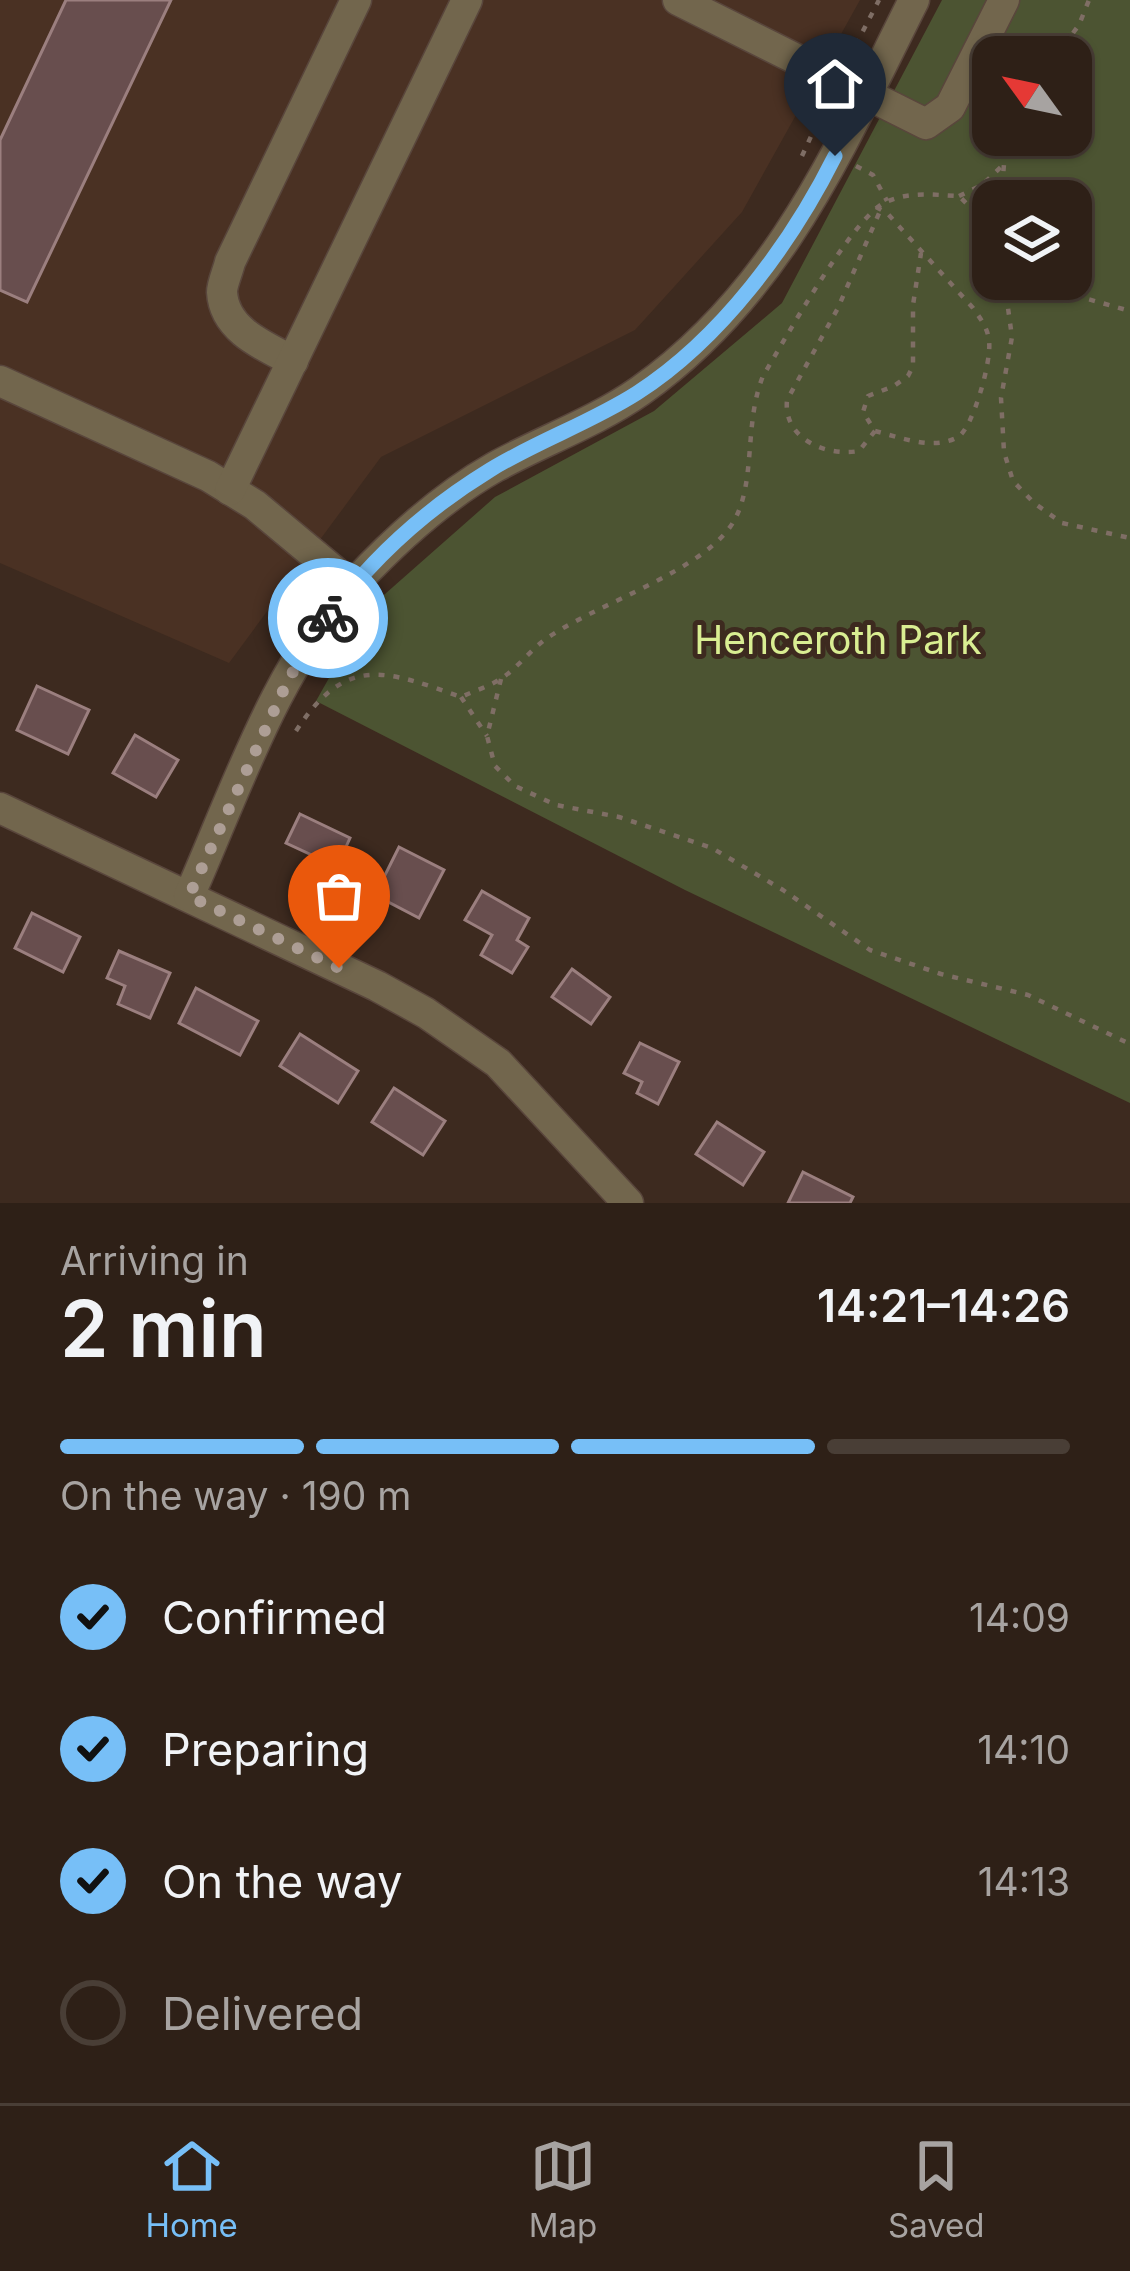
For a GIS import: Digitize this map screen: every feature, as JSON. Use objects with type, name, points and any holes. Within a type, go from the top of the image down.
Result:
[{"type":"street","points":[[292,361],[256,342],[233,322],[222,292],[230,262],[356,0]]},
{"type":"street","points":[[230,490],[467,0]]},
{"type":"street","points":[[678,0],[926,124],[950,107],[1004,0]]},
{"type":"street","points":[[189,896],[289,678],[352,586],[430,512],[491,469],[640,391],[746,293],[787,241],[914,0]]},
{"type":"street","points":[[0,381],[208,476],[267,514],[352,586]]},
{"type":"street","points":[[0,808],[425,1013],[498,1063],[628,1203]]},
{"type":"path","points":[[800,159],[879,0]]},
{"type":"path","points":[[1070,36],[1089,0]]},
{"type":"path","points":[[1003,180],[1007,156]]},
{"type":"path","points":[[460,697],[501,679],[543,641],[605,604],[684,566],[734,523],[746,480],[753,400],[763,376],[839,256],[878,209],[913,194],[959,196],[982,185],[1004,164]]},
{"type":"path","points":[[959,196],[972,209]]},
{"type":"path","points":[[878,209],[887,214],[985,325],[990,345],[976,404],[961,436],[941,442],[875,431],[862,412],[868,396],[908,376],[915,358],[913,305],[921,253]]},
{"type":"path","points":[[875,431],[859,451],[828,451],[790,428],[785,416],[787,400],[838,308],[878,209]]},
{"type":"path","points":[[1007,300],[1012,337],[1000,398],[1004,452],[1013,481],[1062,523],[1130,538]]},
{"type":"path","points":[[1091,300],[1130,311]]},
{"type":"path","points":[[296,731],[316,701],[337,684],[377,672],[460,697],[487,736],[495,766],[515,786],[556,805],[619,817],[712,848],[870,950],[941,974],[1028,995],[1130,1044]]},
{"type":"path","points":[[487,736],[501,679]]},
{"type":"shaded area","points":[[0,0],[860,0],[742,212],[635,330],[381,457],[229,663],[0,563]]},
{"type":"green space","name":"Henceroth Park","points":[[942,0],[1130,0],[1130,1103],[685,890],[316,701],[368,609],[495,497],[654,411],[782,303]]},
{"type":"building","points":[[66,0],[171,0],[27,302],[0,290],[0,140]]},
{"type":"building","points":[[37,686],[89,710],[68,754],[17,730]]},
{"type":"building","points":[[135,735],[178,760],[156,797],[113,773]]},
{"type":"building","points":[[300,814],[350,838],[332,878],[313,869],[318,858],[286,843]]},
{"type":"building","points":[[399,847],[444,870],[419,918],[375,895]]},
{"type":"building","points":[[482,891],[529,918],[517,940],[528,947],[512,973],[481,955],[492,935],[465,920]]},
{"type":"building","points":[[32,913],[80,937],[63,972],[15,948]]},
{"type":"building","points":[[119,951],[170,973],[150,1018],[118,1004],[125,986],[107,978]]},
{"type":"building","points":[[572,969],[610,997],[591,1024],[552,997]]},
{"type":"building","points":[[196,988],[258,1021],[240,1055],[179,1023]]},
{"type":"building","points":[[300,1034],[358,1071],[338,1103],[280,1066]]},
{"type":"building","points":[[640,1043],[679,1062],[658,1104],[637,1093],[642,1082],[624,1073]]},
{"type":"building","points":[[394,1088],[445,1121],[423,1155],[372,1122]]},
{"type":"building","points":[[717,1122],[764,1152],[743,1185],[696,1154]]},
{"type":"building","points":[[803,1172],[853,1197],[850,1203],[788,1203]]},
{"type":"way so far","points":[[328,618],[272,712],[189,896],[339,968]]},
{"type":"route","points":[[328,618],[352,586],[430,512],[491,469],[640,391],[705,335],[787,241],[835,156]]}]
